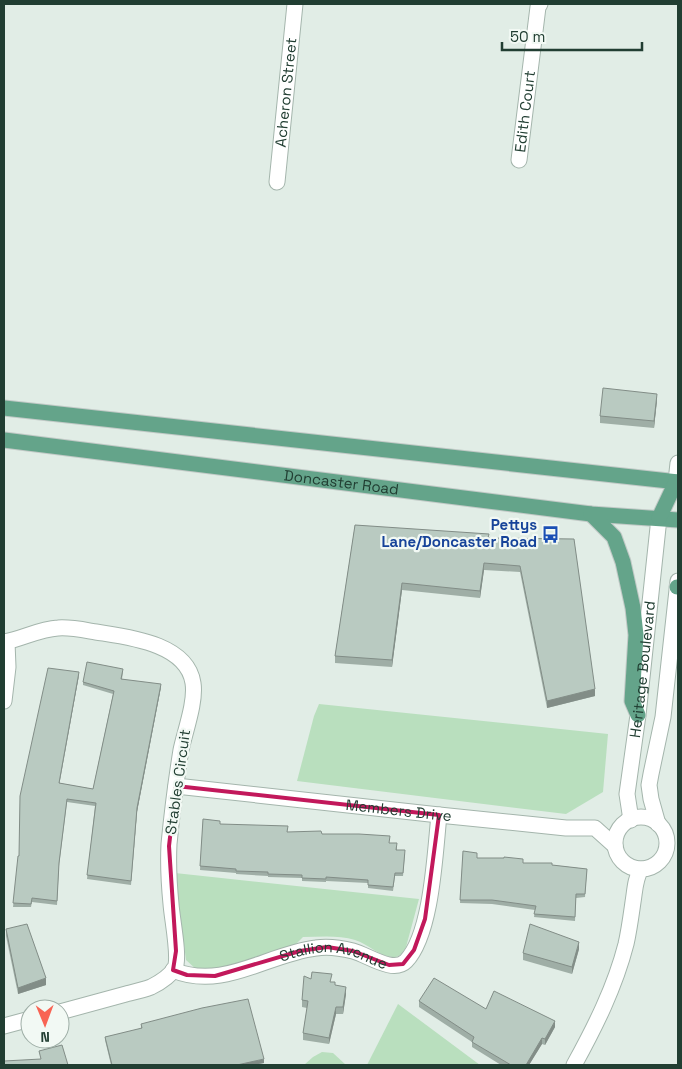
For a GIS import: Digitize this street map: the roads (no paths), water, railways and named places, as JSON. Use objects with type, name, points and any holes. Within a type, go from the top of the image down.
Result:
[{"type":"main road","points":[[4,408],[678,484],[658,518]]},
{"type":"main road","name":"Doncaster Road","points":[[4,440],[591,514],[678,520]]},
{"type":"main road","points":[[591,514],[614,537],[623,562],[633,608],[636,635],[632,701],[638,715]]},
{"type":"street","name":"Acheron Street","points":[[277,182],[295,4]]},
{"type":"street","name":"Edith Court","points":[[519,160],[538,7],[540,4]]},
{"type":"street","points":[[678,463],[678,484]]},
{"type":"street","name":"Heritage Boulevard","points":[[631,820],[627,794],[638,715],[658,518]]},
{"type":"street","name":"Heritage Boulevard","points":[[658,824],[649,785],[664,717],[678,585]]},
{"type":"street","name":"Stables Circuit","points":[[5,642],[60,628],[130,637],[151,643],[165,650],[178,658],[186,666],[193,682],[193,690],[181,750],[169,846],[169,877],[176,951],[176,961],[173,970]]},
{"type":"street","points":[[4,701],[8,667],[5,642]]},
{"type":"street","name":"Members Drive","points":[[176,786],[566,828],[595,828],[615,846]]},
{"type":"street","name":"Stallion Avenue","points":[[173,970],[187,975],[215,976],[300,951],[327,947],[353,951],[389,965],[398,966],[403,964],[414,950],[425,919],[430,896],[439,815]]},
{"type":"street","points":[[646,818],[658,824],[672,848],[656,864],[648,868],[633,868],[626,864],[617,853],[615,846],[619,830],[631,820],[646,818]]},
{"type":"street","points":[[574,1065],[601,1013],[618,969],[631,916],[636,877],[641,869]]},
{"type":"street","points":[[70,1009],[150,987],[160,982],[173,970]]},
{"type":"street","points":[[4,1026],[20,1022]]},
{"type":"place","name":"Pettys Lane/Doncaster Road","points":[[551,534]]}]
